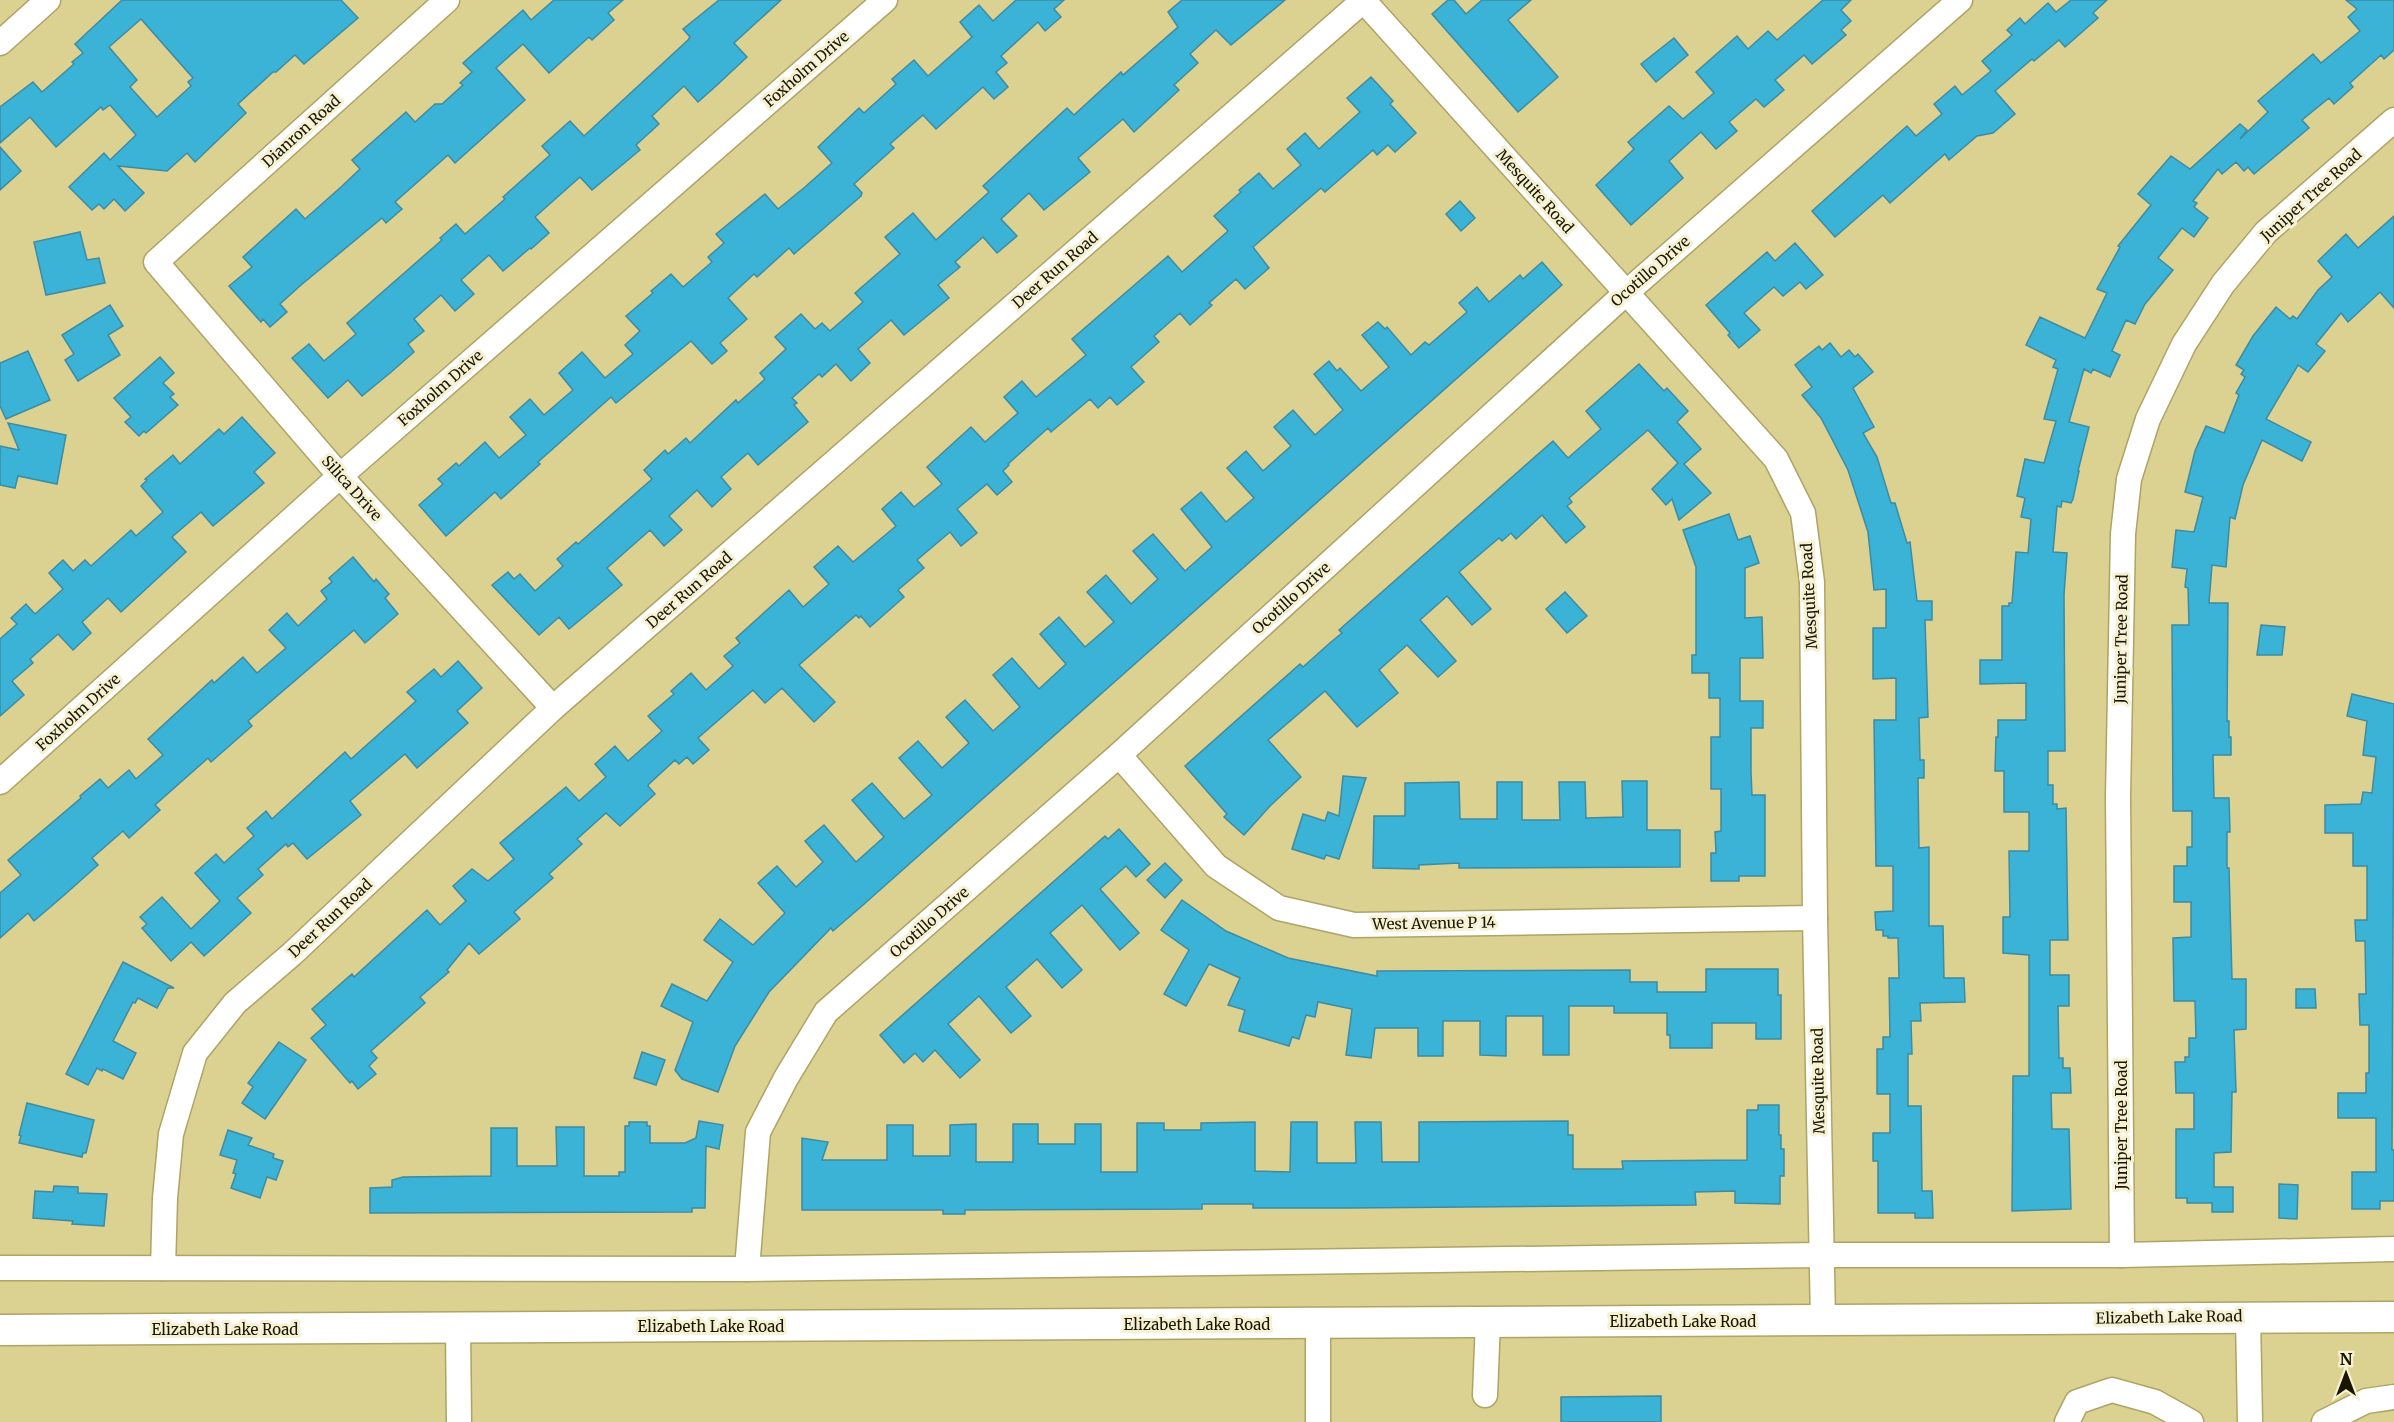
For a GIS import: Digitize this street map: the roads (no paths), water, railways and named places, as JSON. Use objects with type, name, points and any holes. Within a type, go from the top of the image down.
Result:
[{"type":"main road","name":"Elizabeth Lake Road","points":[[0,1330],[2394,1317]]},
{"type":"street","points":[[1,40],[48,0]]},
{"type":"street","name":"Dianron Road","points":[[156,262],[447,0]]},
{"type":"street","name":"Foxholm Drive","points":[[0,782],[340,476],[885,0]]},
{"type":"street","name":"Mesquite Road","points":[[1363,0],[1776,459],[1803,513],[1812,582],[1815,918],[1823,1321]]},
{"type":"street","name":"Deer Run Road","points":[[163,1268],[165,1198],[171,1134],[195,1053],[235,1003],[292,954],[554,708],[1363,0]]},
{"type":"street","name":"Ocotillo Drive","points":[[747,1269],[758,1132],[786,1078],[826,1012],[1119,755],[1627,292],[1960,0]]},
{"type":"street","name":"Juniper Tree Road","points":[[2122,1255],[2118,796],[2123,534],[2129,479],[2148,419],[2184,344],[2223,284],[2266,232],[2394,120]]},
{"type":"street","name":"Silica Drive","points":[[156,262],[340,476],[554,708]]},
{"type":"street","name":"West Avenue P 14","points":[[1119,755],[1216,866],[1279,908],[1354,925],[1815,918]]},
{"type":"street","points":[[0,1268],[747,1269],[1822,1255],[2122,1255],[2394,1249]]},
{"type":"street","points":[[2248,1316],[2250,1422]]},
{"type":"street","points":[[1485,1395],[1488,1321]]},
{"type":"street","points":[[1318,1323],[1318,1422]]},
{"type":"street","points":[[458,1327],[459,1422]]},
{"type":"street","points":[[2067,1422],[2077,1402],[2112,1390],[2155,1402],[2191,1422]]},
{"type":"street","points":[[2324,1422],[2366,1401],[2394,1397]]}]
